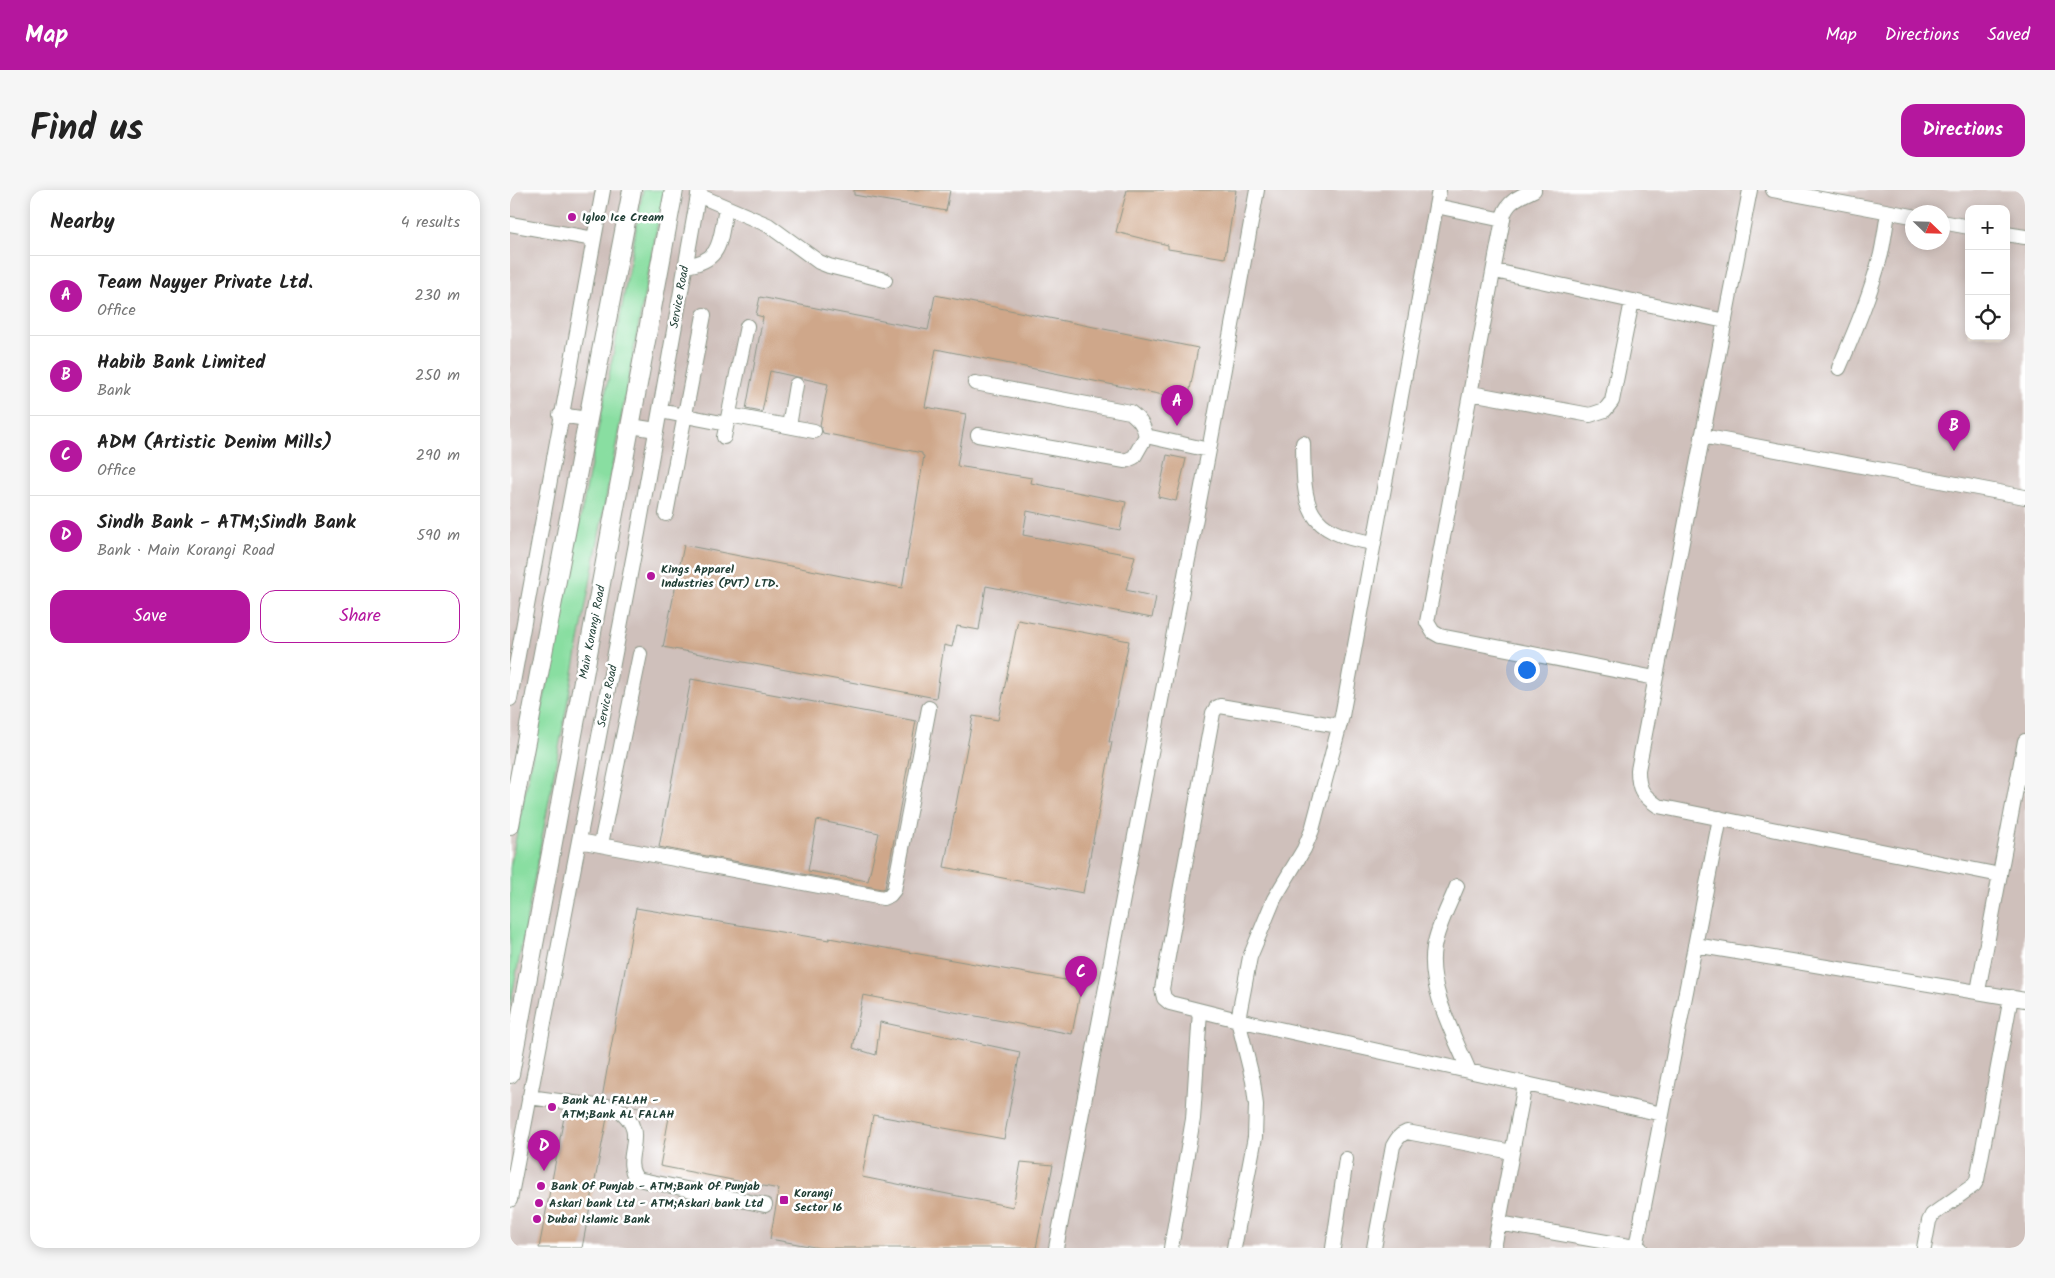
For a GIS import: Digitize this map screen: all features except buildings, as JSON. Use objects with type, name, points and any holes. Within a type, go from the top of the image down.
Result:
[{"type":"main road","points":[[510,825],[632,190]]},
{"type":"main road","name":"Main Korangi Road","points":[[510,1074],[674,190]]},
{"type":"street","points":[[510,698],[560,415],[603,190]]},
{"type":"street","points":[[1056,1248],[1257,190]]},
{"type":"street","points":[[1234,1248],[1255,1137],[1256,1105],[1253,1081],[1238,1020],[1250,957],[1274,899],[1304,849],[1309,837],[1339,726],[1439,190]]},
{"type":"street","points":[[1534,190],[1515,199],[1507,206],[1503,220],[1495,271],[1427,622],[1429,628],[1440,636],[1655,678]]},
{"type":"street","points":[[1750,190],[1655,678],[1638,770],[1638,784],[1646,798],[1658,806],[2000,874]]},
{"type":"street","points":[[1773,190],[1905,215]]},
{"type":"street","points":[[698,193],[726,208],[768,225],[819,262],[885,280]]},
{"type":"street","name":"Service Road","points":[[510,1200],[660,411],[698,193]]},
{"type":"street","points":[[1436,206],[1503,220]]},
{"type":"street","points":[[685,266],[705,262],[717,249],[726,208]]},
{"type":"street","points":[[1839,368],[1858,324],[1881,254],[1888,212]]},
{"type":"street","points":[[1950,223],[1965,226]]},
{"type":"street","points":[[510,224],[594,239]]},
{"type":"street","points":[[2010,235],[2025,237]]},
{"type":"street","points":[[1495,271],[1725,321]]},
{"type":"street","points":[[1471,393],[1590,415],[1605,410],[1612,401],[1632,300]]},
{"type":"street","points":[[666,514],[704,315]]},
{"type":"street","points":[[726,425],[746,326]]},
{"type":"street","points":[[975,383],[1130,412],[1144,426],[1146,436],[1134,457],[1125,461],[978,435]]},
{"type":"street","points":[[789,426],[796,385]]},
{"type":"street","points":[[660,411],[726,425],[789,426],[814,431]]},
{"type":"street","points":[[560,415],[587,419]]},
{"type":"street","points":[[631,426],[656,430]]},
{"type":"street","points":[[1146,436],[1209,450]]},
{"type":"street","points":[[1702,436],[2025,497]]},
{"type":"street","points":[[1303,443],[1304,483],[1308,507],[1319,522],[1336,535],[1352,540],[1374,543]]},
{"type":"street","points":[[601,844],[640,654]]},
{"type":"street","points":[[1339,726],[1220,706],[1216,708],[1213,713],[1162,989],[1164,998],[1170,1003],[1238,1020],[1662,1114]]},
{"type":"street","points":[[579,841],[883,898],[890,895],[894,890],[929,708]]},
{"type":"street","points":[[1978,991],[2000,874],[2019,806],[2025,741]]},
{"type":"street","points":[[1498,1223],[1638,1248],[1662,1114],[1720,818]]},
{"type":"street","points":[[1457,886],[1439,928],[1434,949],[1434,973],[1437,992],[1469,1071]]},
{"type":"street","points":[[1695,945],[2025,1000]]},
{"type":"street","points":[[1924,1248],[1929,1221],[1932,1215],[1974,1185],[1977,1180],[2011,997]]},
{"type":"street","points":[[1171,1248],[1193,1119],[1200,1011]]},
{"type":"street","points":[[1494,1248],[1526,1084]]},
{"type":"street","points":[[529,1097],[618,1108],[627,1115],[636,1134],[631,1167],[633,1174],[638,1179],[765,1205]]},
{"type":"street","points":[[1374,1248],[1393,1146],[1398,1137],[1403,1133],[1407,1132],[1512,1152]]},
{"type":"street","points":[[1333,1248],[1346,1159]]},
{"type":"shaded area","points":[[510,190],[2025,190],[2025,1248],[510,1248]]},
{"type":"green space","points":[[643,190],[664,190],[510,1007],[510,868],[615,346]]},
{"type":"place","name":"Igloo Ice Cream","points":[[572,217]]},
{"type":"place","name":"Team Nayyer Private Ltd.","points":[[1177,426]]},
{"type":"place","name":"Habib Bank Limited","points":[[1954,451]]},
{"type":"place","name":"Kings Apparel Industries (PVT) LTD.","points":[[651,576]]},
{"type":"place","name":"ADM (Artistic Denim Mills)","points":[[1081,997]]},
{"type":"place","name":"Bank AL FALAH - ATM;Bank AL FALAH","points":[[552,1107]]},
{"type":"place","name":"Sindh Bank - ATM;Sindh Bank","points":[[544,1171]]},
{"type":"place","name":"Bank Of Punjab - ATM;Bank Of Punjab","points":[[541,1186]]},
{"type":"place","name":"Korangi Sector 16","points":[[784,1200]]},
{"type":"place","name":"Askari bank Ltd - ATM;Askari bank Ltd","points":[[539,1203]]},
{"type":"place","name":"Dubai Islamic Bank","points":[[537,1219]]}]
